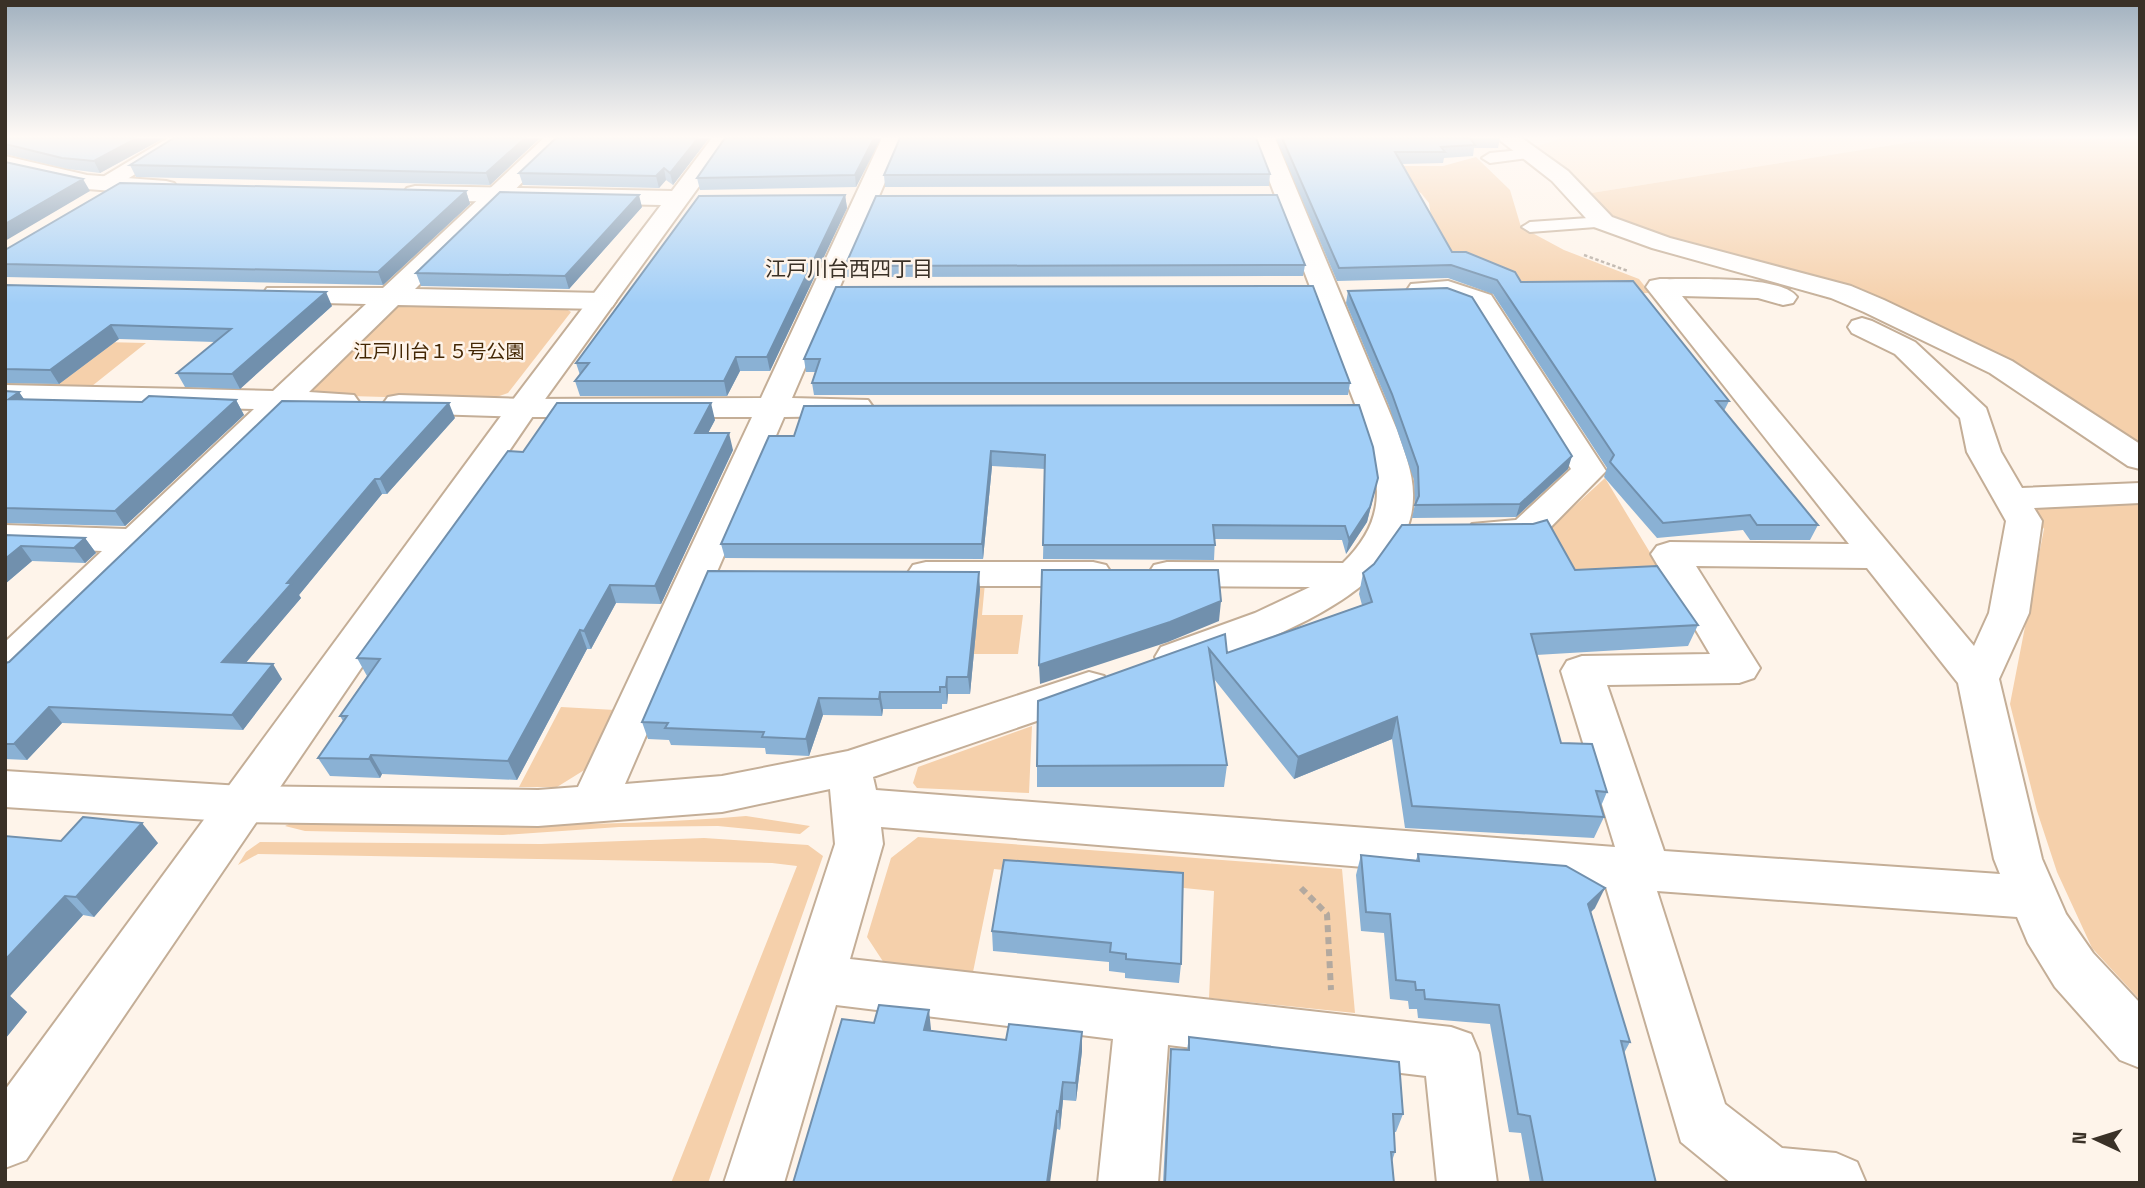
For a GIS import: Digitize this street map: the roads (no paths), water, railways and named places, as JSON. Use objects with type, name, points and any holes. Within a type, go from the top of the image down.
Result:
[{"type":"street","points":[[86,206],[102,193]]},
{"type":"street","points":[[419,193],[690,197]]},
{"type":"street","points":[[5,1139],[523,408],[602,301],[692,193]]},
{"type":"street","points":[[593,805],[771,407],[837,288],[868,193]]},
{"type":"street","points":[[853,788],[1132,672],[1270,620],[1330,593],[1404,532],[1395,508],[1396,495],[1390,462],[1356,407],[1322,290],[1275,193]]},
{"type":"street","points":[[1579,193],[1603,222],[1661,243],[1841,292],[1970,352],[2001,367],[2140,459]]},
{"type":"street","points":[[5,666],[495,195]]},
{"type":"street","points":[[1978,679],[2009,613],[2024,522],[1984,452],[1975,415],[1905,348],[1885,336],[1760,289],[1660,287],[1978,679],[2000,790],[2018,859],[2046,928],[2074,970],[2140,1042]]},
{"type":"street","points":[[1393,290],[1448,289],[1480,301],[1589,471],[1526,531],[1461,532]]},
{"type":"street","points":[[252,293],[602,301]]},
{"type":"street","points":[[1923,366],[1970,352]]},
{"type":"street","points":[[5,394],[523,408],[883,407]]},
{"type":"street","points":[[2011,499],[2140,493]]},
{"type":"street","points":[[5,537],[135,541]]},
{"type":"street","points":[[1836,1183],[1776,1180],[1702,1122],[1582,671],[1739,668],[1670,554],[1880,556]]},
{"type":"street","points":[[696,573],[738,573]]},
{"type":"street","points":[[892,574],[1354,575]]},
{"type":"street","points":[[5,789],[241,804],[538,808],[722,794],[853,788],[1636,869],[2034,897]]},
{"type":"street","points":[[754,1183],[859,844],[853,788]]},
{"type":"street","points":[[819,979],[1451,1053],[1467,1183]]},
{"type":"street","points":[[1128,1183],[1143,1017]]},
{"type":"lane","points":[[1530,227],[1603,222]]},
{"type":"district","name":"江戸川台西四丁目","points":[[849,269]]},
{"type":"park label","name":"江戸川台１５号公園","points":[[439,351]]}]
